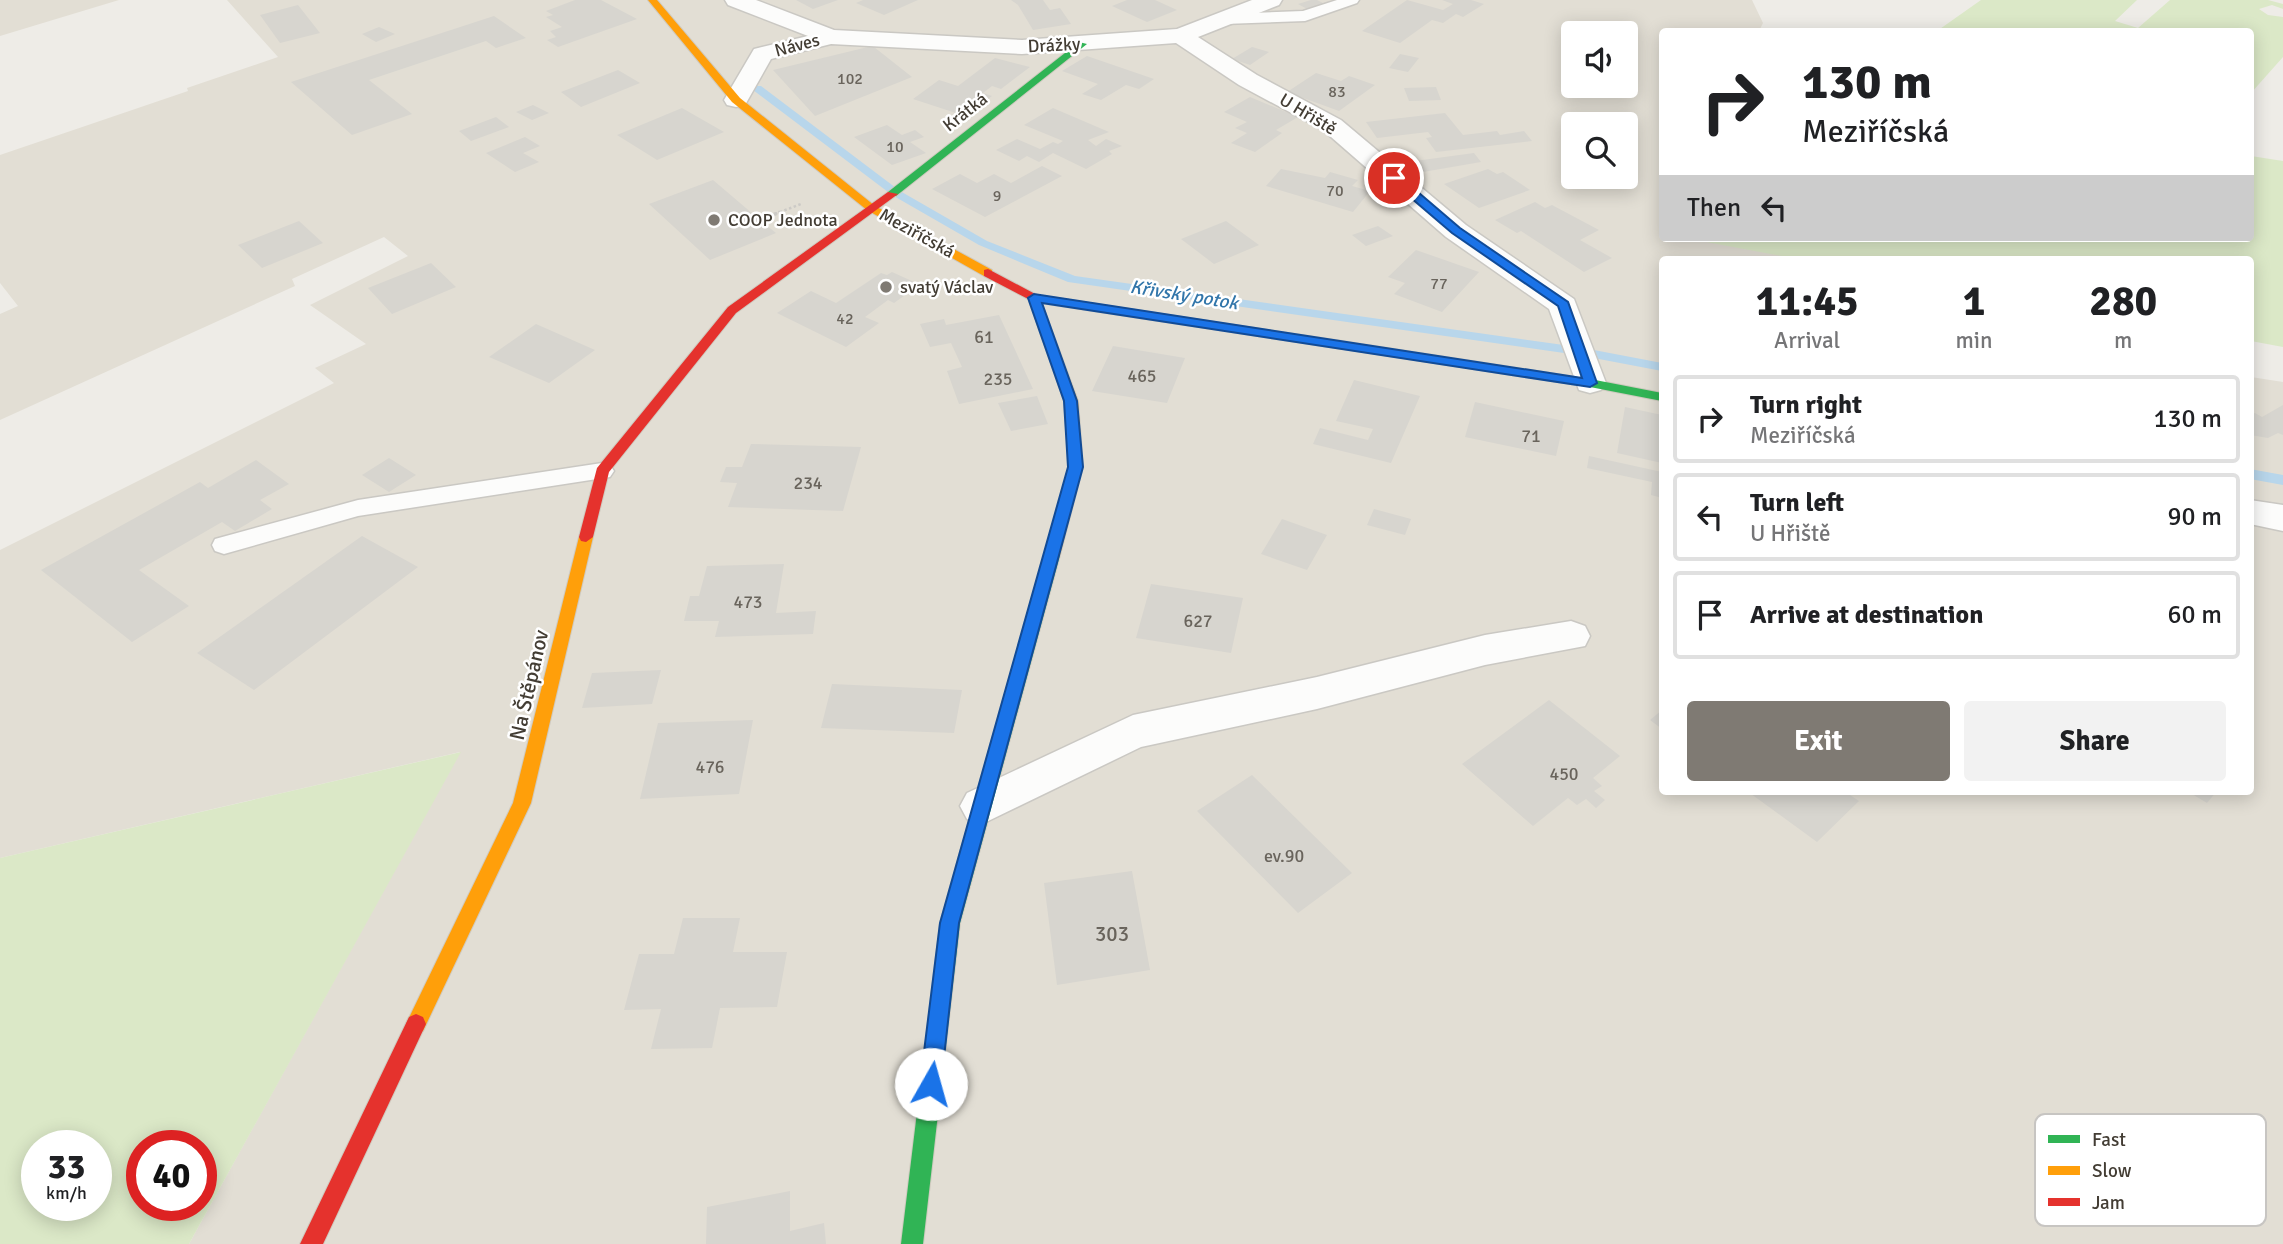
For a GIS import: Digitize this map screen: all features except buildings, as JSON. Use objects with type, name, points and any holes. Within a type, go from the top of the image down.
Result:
[{"type":"street","points":[[652,0],[736,100]]},
{"type":"street","name":"Náves","points":[[736,0],[831,37]]},
{"type":"street","name":"Drážky","points":[[831,37],[1022,47],[1181,36],[1271,0]]},
{"type":"street","name":"U Hřiště","points":[[1181,36],[1248,80],[1332,125],[1456,231],[1563,305],[1586,375]]},
{"type":"street","name":"Náves","points":[[736,100],[762,54],[831,37]]},
{"type":"street","name":"Krátká","points":[[871,208],[1082,44]]},
{"type":"street","name":"Meziříčská","points":[[736,100],[871,208],[1034,298],[1586,375],[1659,396]]},
{"type":"street","name":"Na Štěpánov","points":[[311,1244],[522,803],[602,471],[732,310],[871,208]]},
{"type":"street","points":[[912,1244],[950,923],[1076,467],[1071,401],[1034,298]]},
{"type":"street","points":[[2254,513],[2283,518]]},
{"type":"street","points":[[982,806],[1133,732],[1317,692],[1485,650],[1571,636]]},
{"type":"lane","points":[[1224,19],[1305,16],[1352,0]]},
{"type":"lane","points":[[224,545],[358,508],[602,471]]},
{"type":"path","points":[[760,220],[812,200]]},
{"type":"shaded area","points":[[0,0],[119,0],[0,36]]},
{"type":"shaded area","points":[[227,0],[1752,0],[1763,23],[1760,28],[1659,28],[1659,242],[1844,242],[1868,256],[1659,256],[1659,795],[2254,795],[2254,377],[2283,382],[2283,1244],[189,1244],[202,1221],[217,1221],[217,1193],[460,752],[0,858],[0,550],[334,383],[315,368],[366,344],[310,305],[408,256],[384,237],[292,279],[295,286],[0,420],[0,314],[18,306],[0,283],[0,155],[188,91],[187,88],[278,57]]},
{"type":"green space","points":[[1981,0],[2137,0],[2115,21],[2138,28],[1941,28]]},
{"type":"green space","points":[[2170,0],[2268,0],[2283,4],[2283,9],[2272,5],[2259,9],[2268,15],[2283,17],[2283,57],[2254,90],[2254,28],[2138,28]]},
{"type":"green space","points":[[2254,156],[2283,161],[2283,347],[2254,342],[2254,256],[1782,256],[1706,242],[2254,242]]},
{"type":"green space","points":[[461,752],[217,1193],[217,1130],[126,1130],[126,1221],[202,1221],[189,1244],[0,1244],[0,858]]},
{"type":"waterway","name":"Křivský potok","points":[[757,88],[896,193],[983,243],[1072,279],[1578,351],[1659,366]]},
{"type":"waterway","name":"Křivský potok","points":[[2254,475],[2283,480]]},
{"type":"traffic: fast","points":[[892,194],[1082,44]]},
{"type":"traffic: fast","points":[[1342,345],[1590,383],[1659,396]]},
{"type":"traffic: fast","points":[[912,1244],[950,923],[1052,555]]},
{"type":"traffic: slow","points":[[652,0],[736,100],[871,208],[988,273]]},
{"type":"traffic: slow","points":[[1034,298],[1071,401],[1076,467],[1052,555]]},
{"type":"traffic: slow","points":[[416,1024],[522,803],[586,537]]},
{"type":"traffic: jam","points":[[586,537],[602,471],[732,310],[892,194]]},
{"type":"traffic: jam","points":[[988,273],[1034,298],[1342,345]]},
{"type":"traffic: jam","points":[[311,1244],[416,1024]]},
{"type":"place","name":"COOP Jednota","points":[[714,220]]},
{"type":"place","name":"svatý Václav","points":[[886,287]]},
{"type":"route","points":[[931,1084],[950,923],[1076,467],[1071,401],[1034,298],[1590,383],[1563,305],[1456,231],[1394,178]]}]
